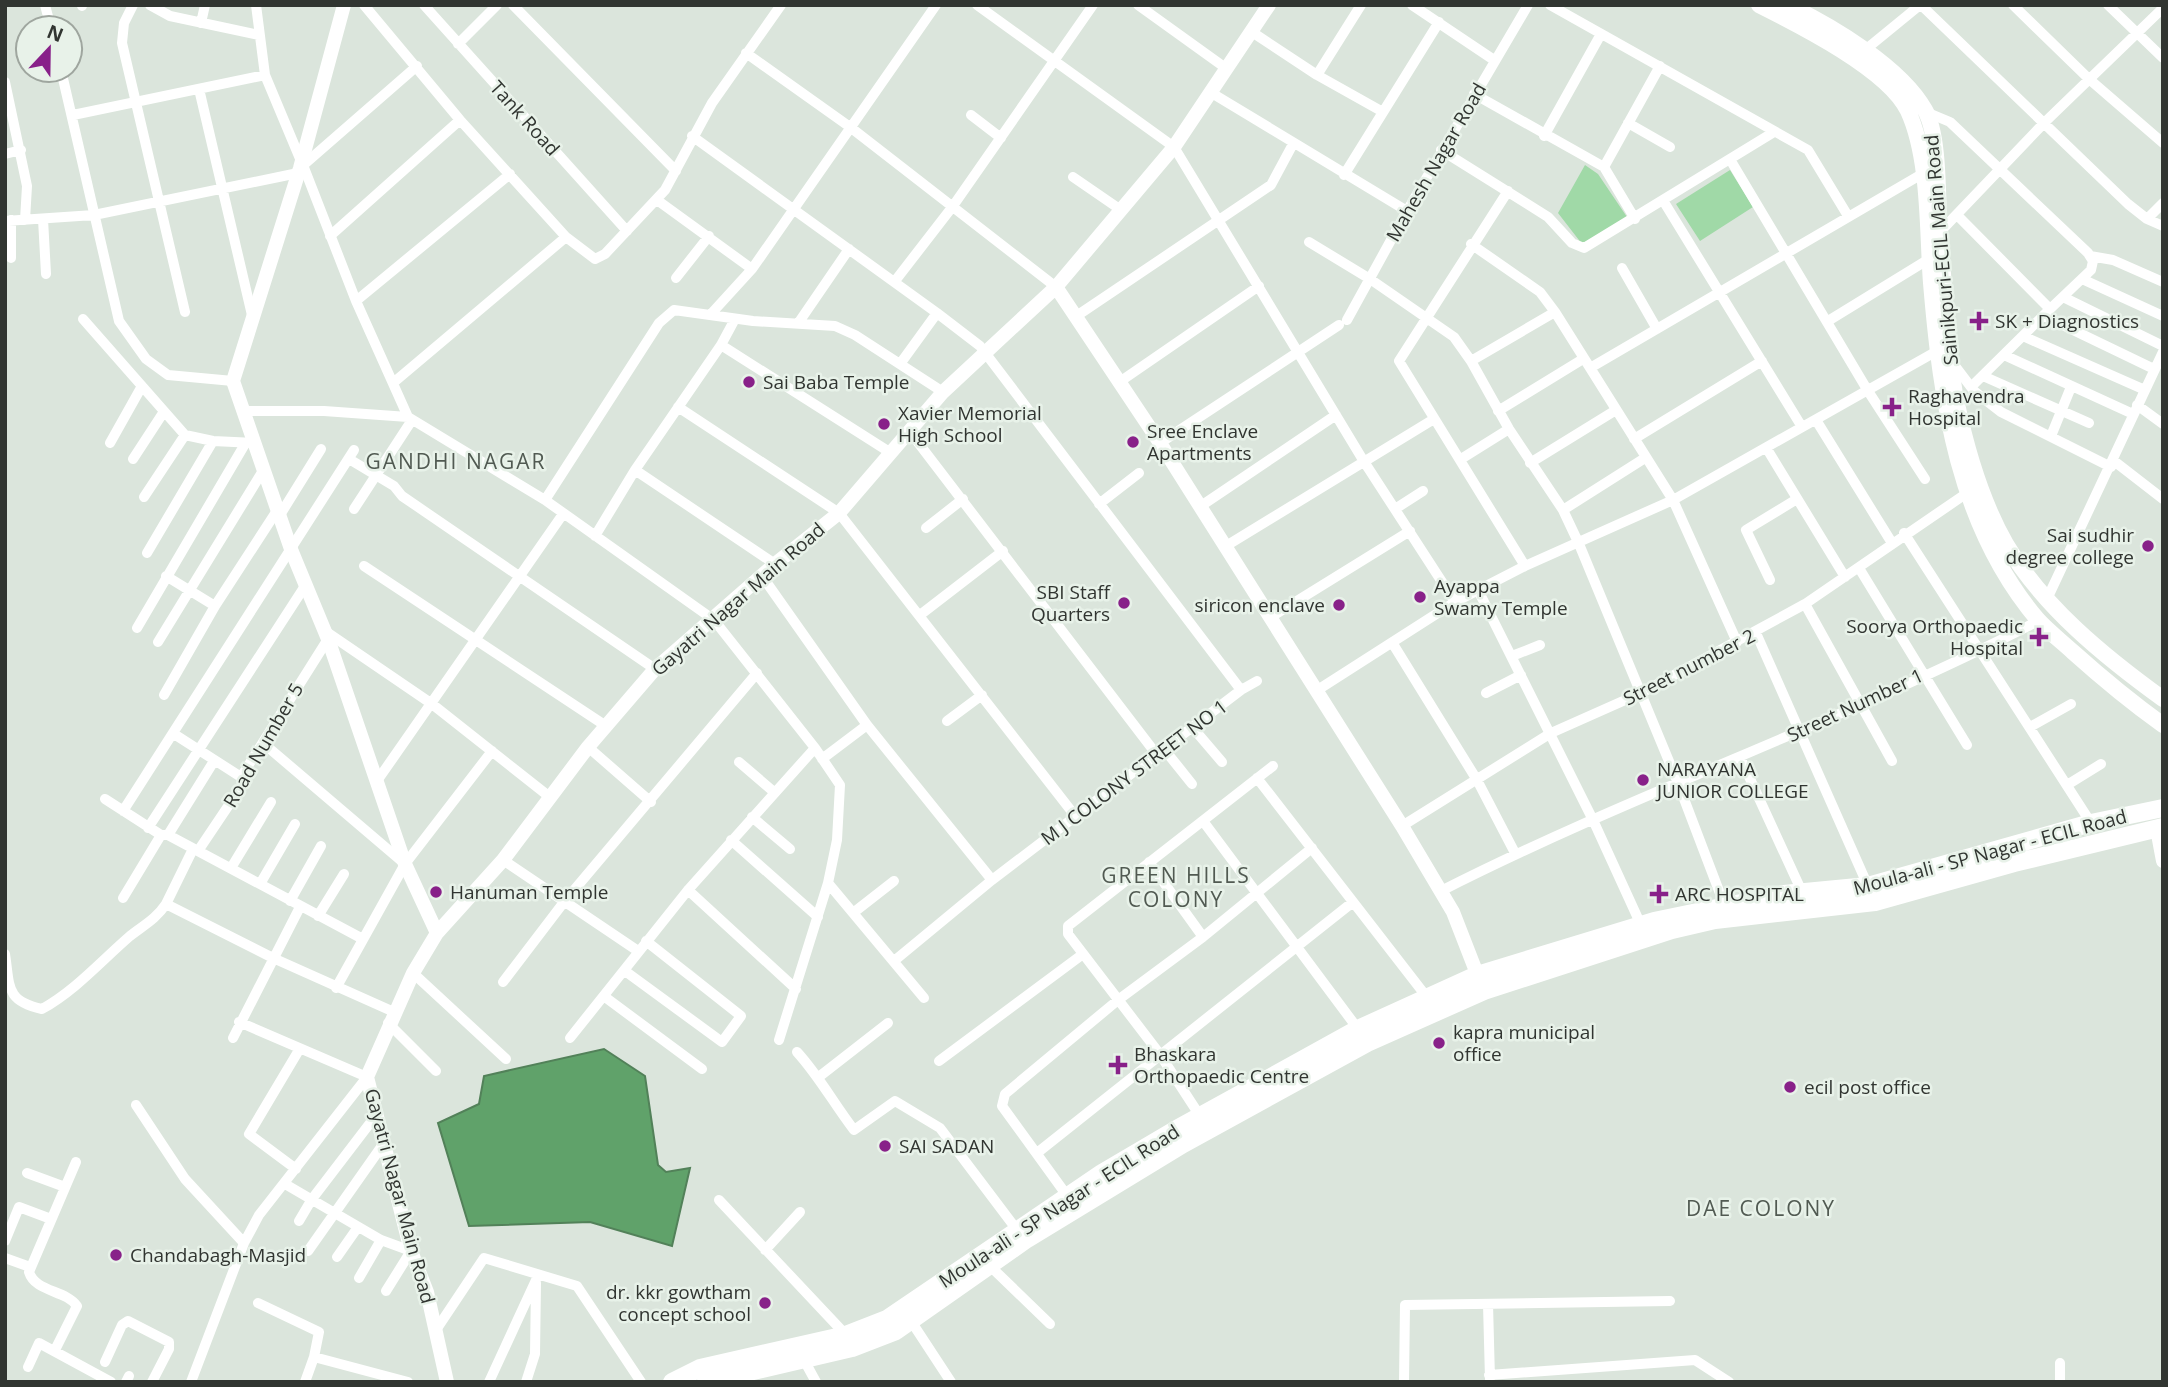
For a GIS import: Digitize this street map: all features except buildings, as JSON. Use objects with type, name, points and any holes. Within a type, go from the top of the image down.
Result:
[{"type":"main road","name":"Sainikpuri-ECIL Main Road","points":[[1759,5],[1856,60],[1885,84],[1907,109],[1916,137],[1958,405],[1980,486],[2006,544],[2047,599],[2118,666],[2163,699]]},
{"type":"main road","name":"Sainikpuri-ECIL Main Road","points":[[1788,5],[1865,50],[1905,85],[1926,112],[1935,168],[1932,245],[1941,389],[1966,493],[1991,553],[2038,621],[2120,694],[2163,725]]},
{"type":"main road","name":"Moula-ali - SP Nagar - ECIL Road","points":[[706,1382],[804,1360],[882,1338],[911,1321],[1027,1239],[1183,1144],[1480,983],[1641,925],[1724,904],[1868,886],[2091,823],[2163,808]]},
{"type":"main road","name":"Moula-ali - SP Nagar - ECIL Road","points":[[672,1382],[722,1363],[846,1335],[887,1319],[1017,1230],[1200,1116],[1358,1029],[1426,996],[1715,920],[1875,902],[2014,863],[2160,828]]},
{"type":"street","points":[[133,5],[121,33],[185,312]]},
{"type":"street","points":[[150,5],[170,16],[258,35]]},
{"type":"street","points":[[201,23],[205,5]]},
{"type":"street","points":[[256,5],[265,75],[356,300],[410,418]]},
{"type":"street","points":[[344,5],[300,167],[233,382],[250,443],[264,469],[292,552],[326,635],[405,864],[437,933]]},
{"type":"street","points":[[364,5],[460,120],[566,237],[595,258],[605,254],[657,200],[676,171],[692,136],[778,7]]},
{"type":"street","name":"Tank Road","points":[[424,5],[627,231]]},
{"type":"street","points":[[458,44],[497,5]]},
{"type":"street","points":[[513,5],[676,171]]},
{"type":"street","points":[[710,315],[752,269],[936,5]]},
{"type":"street","points":[[977,5],[1174,147],[1363,460],[1455,602]]},
{"type":"street","points":[[895,281],[1002,138],[1093,5]]},
{"type":"street","points":[[1138,5],[1227,69]]},
{"type":"street","name":"Gayatri Nagar Main Road","points":[[447,1382],[436,1330],[411,1251],[367,1077],[391,1017],[413,973],[437,933],[503,860],[589,747],[655,669],[775,564],[839,513],[943,392],[1056,287],[1174,147],[1269,5]]},
{"type":"street","points":[[1317,75],[1362,5]]},
{"type":"street","points":[[1412,5],[1494,60]]},
{"type":"street","name":"Mahesh Nagar Road","points":[[1160,443],[1298,349],[1343,323],[1441,150],[1528,5]]},
{"type":"street","points":[[1550,5],[1808,150],[1848,216]]},
{"type":"street","points":[[1865,50],[1921,5],[2147,219],[2163,226]]},
{"type":"street","points":[[2013,5],[2089,79],[2163,143]]},
{"type":"street","points":[[2108,5],[2163,58]]},
{"type":"street","points":[[1828,321],[1932,245],[2046,122],[2163,8]]},
{"type":"street","points":[[1345,175],[1439,22]]},
{"type":"street","points":[[1252,32],[1317,75],[1383,111]]},
{"type":"street","points":[[1544,136],[1601,34]]},
{"type":"street","points":[[746,53],[850,127],[1056,287],[1201,506],[1402,826],[1441,891],[1465,938],[1480,983]]},
{"type":"street","points":[[11,258],[8,220],[94,215],[300,167],[417,66]]},
{"type":"street","points":[[1604,167],[1660,66]]},
{"type":"street","points":[[73,115],[265,75]]},
{"type":"street","points":[[5,82],[27,186],[25,220]]},
{"type":"street","points":[[65,84],[119,321],[146,359],[168,375],[233,382]]},
{"type":"street","points":[[200,89],[252,315]]},
{"type":"street","points":[[1210,92],[1407,211]]},
{"type":"street","points":[[1474,94],[1544,136],[1604,167],[1635,219]]},
{"type":"street","points":[[1926,112],[1950,122],[2091,257],[2113,260],[2163,282]]},
{"type":"street","points":[[971,115],[1002,138]]},
{"type":"street","points":[[330,236],[460,120]]},
{"type":"street","points":[[1628,123],[1670,147]]},
{"type":"street","points":[[1441,150],[1548,217],[1577,247],[1584,248],[1664,202],[1774,132]]},
{"type":"street","name":"M J COLONY STREET NO 1","points":[[692,136],[895,281],[986,354],[1241,690],[992,880],[894,961]]},
{"type":"street","points":[[1075,317],[1271,185],[1293,144]]},
{"type":"street","points":[[5,154],[21,150]]},
{"type":"street","points":[[1731,161],[1788,252],[1868,391],[1925,479]]},
{"type":"street","points":[[1498,411],[1657,329],[1922,173]]},
{"type":"street","points":[[356,300],[510,174]]},
{"type":"street","points":[[1073,177],[1121,211]]},
{"type":"street","points":[[1508,191],[1471,244],[1400,357],[1400,365],[1461,458],[1525,566]]},
{"type":"street","points":[[657,200],[752,269]]},
{"type":"street","points":[[1664,202],[1802,427]]},
{"type":"street","points":[[2147,219],[2163,203]]},
{"type":"street","points":[[1958,216],[2047,312],[2154,369]]},
{"type":"street","points":[[43,219],[46,274]]},
{"type":"street","points":[[676,278],[709,236]]},
{"type":"street","points":[[393,383],[566,237]]},
{"type":"street","points":[[1309,243],[1427,317],[1454,337],[1471,361],[1509,429],[1563,510],[1579,544],[1678,783],[1724,904]]},
{"type":"street","points":[[1471,244],[1540,292],[1555,312],[1672,500],[1737,642]]},
{"type":"street","points":[[799,322],[849,249]]},
{"type":"street","points":[[1971,387],[2025,337],[2081,279],[2092,266],[2091,257]]},
{"type":"street","points":[[1622,268],[1657,329]]},
{"type":"street","points":[[2081,279],[2163,316]]},
{"type":"street","points":[[1118,383],[1259,286]]},
{"type":"street","points":[[2047,599],[2162,352],[2063,297]]},
{"type":"street","points":[[545,500],[659,323],[674,310],[735,319],[799,322],[845,330],[943,392]]},
{"type":"street","points":[[1471,361],[1555,312]]},
{"type":"street","points":[[900,364],[937,313]]},
{"type":"street","points":[[83,319],[185,435],[213,441],[250,443]]},
{"type":"street","points":[[595,536],[635,470],[721,345],[735,319]]},
{"type":"street","points":[[2025,337],[2145,390]]},
{"type":"street","points":[[721,345],[891,453]]},
{"type":"street","points":[[1316,691],[1455,602],[1525,566],[1672,500],[1767,449],[1937,351]]},
{"type":"street","points":[[2004,355],[2071,387],[2135,409],[2163,424]]},
{"type":"street","points":[[1634,439],[1762,361]]},
{"type":"street","points":[[1951,361],[1971,387],[2001,412],[2112,464],[2163,499]]},
{"type":"street","points":[[1983,376],[2089,423]]},
{"type":"street","points":[[110,443],[142,386]]},
{"type":"street","points":[[2051,436],[2071,387]]},
{"type":"street","points":[[678,407],[839,513],[1076,817]]},
{"type":"street","points":[[1530,463],[1616,410]]},
{"type":"street","points":[[243,411],[324,411],[410,418],[545,500],[714,620],[815,748],[840,785],[837,840],[828,883],[779,1040]]},
{"type":"street","points":[[133,459],[163,413]]},
{"type":"street","points":[[1201,506],[1336,415]]},
{"type":"street","points":[[354,509],[410,418]]},
{"type":"street","points":[[1226,546],[1434,419]]},
{"type":"street","points":[[1816,420],[1892,543]]},
{"type":"street","points":[[1461,458],[1509,429]]},
{"type":"street","points":[[910,432],[1161,752],[1192,785]]},
{"type":"street","points":[[144,497],[185,435]]},
{"type":"street","points":[[148,553],[213,441]]},
{"type":"street","points":[[136,628],[250,443]]},
{"type":"street","points":[[164,695],[215,606],[321,449]]},
{"type":"street","points":[[1767,449],[1845,577]]},
{"type":"street","points":[[123,811],[352,455],[394,486],[402,496],[655,669]]},
{"type":"street","points":[[1563,510],[1646,458]]},
{"type":"street","points":[[158,642],[264,469]]},
{"type":"street","points":[[635,470],[775,564]]},
{"type":"street","points":[[1099,504],[1139,473]]},
{"type":"street","points":[[1395,509],[1423,491]]},
{"type":"street","name":"Street number 2","points":[[1402,826],[1551,733],[1641,693],[1756,633],[1859,568],[1966,493]]},
{"type":"street","points":[[926,528],[962,499]]},
{"type":"street","points":[[1770,580],[1746,530],[1797,499]]},
{"type":"street","points":[[377,780],[562,514]]},
{"type":"street","points":[[1271,617],[1410,531]]},
{"type":"street","points":[[1904,534],[2091,823]]},
{"type":"street","points":[[920,615],[1003,551]]},
{"type":"street","points":[[365,566],[606,726]]},
{"type":"street","points":[[1859,568],[1967,745]]},
{"type":"street","points":[[166,576],[215,606]]},
{"type":"street","points":[[762,576],[867,725],[992,880]]},
{"type":"street","points":[[148,828],[305,586]]},
{"type":"street","points":[[1478,590],[1594,820],[1641,925]]},
{"type":"street","points":[[1805,604],[1892,761]]},
{"type":"street","name":"Street Number 1","points":[[1441,891],[1515,853],[1800,732],[2038,621]]},
{"type":"street","points":[[1756,633],[1868,886]]},
{"type":"street","points":[[326,635],[432,704],[551,798]]},
{"type":"street","name":"Road Number 5","points":[[195,850],[245,781],[241,777],[326,635]]},
{"type":"street","points":[[1393,644],[1477,780],[1515,853]]},
{"type":"street","points":[[1512,656],[1540,645]]},
{"type":"street","points":[[503,982],[564,902],[757,673]]},
{"type":"street","points":[[1486,693],[1521,675]]},
{"type":"street","points":[[1241,690],[1257,681]]},
{"type":"street","points":[[947,721],[982,695]]},
{"type":"street","points":[[2030,727],[2071,704]]},
{"type":"street","points":[[822,759],[867,725]]},
{"type":"street","points":[[1193,727],[1222,762]]},
{"type":"street","points":[[174,734],[241,777]]},
{"type":"street","points":[[263,743],[405,864]]},
{"type":"street","points":[[589,747],[651,802]]},
{"type":"street","points":[[570,1038],[688,890],[815,748]]},
{"type":"street","points":[[336,988],[361,938],[405,864],[492,751]]},
{"type":"street","points":[[1740,757],[1803,894]]},
{"type":"street","points":[[123,898],[215,761]]},
{"type":"street","points":[[739,762],[774,792]]},
{"type":"street","points":[[2067,785],[2101,764]]},
{"type":"street","points":[[1200,1116],[1159,1053],[1068,934],[1069,922],[1272,766]]},
{"type":"street","points":[[1257,778],[1426,996]]},
{"type":"street","points":[[105,799],[148,828],[231,868],[361,938]]},
{"type":"street","points":[[231,868],[271,802]]},
{"type":"street","points":[[752,817],[790,849]]},
{"type":"street","points":[[1203,821],[1358,1029]]},
{"type":"street","points":[[260,884],[295,824]]},
{"type":"street","points":[[2160,828],[2163,861]]},
{"type":"street","points":[[731,840],[818,917]]},
{"type":"street","points":[[290,901],[321,846]]},
{"type":"street","points":[[1068,1197],[1002,1107],[1005,1094],[1118,1000],[1203,937],[1312,848]]},
{"type":"street","points":[[5,954],[9,990],[23,1005],[42,1009],[65,996],[133,934],[157,918],[195,850]]},
{"type":"street","points":[[503,860],[639,951]]},
{"type":"street","points":[[1149,862],[1203,937]]},
{"type":"street","points":[[318,916],[344,874]]},
{"type":"street","points":[[853,913],[894,881]]},
{"type":"street","points":[[828,883],[924,998]]},
{"type":"street","points":[[688,890],[796,989]]},
{"type":"street","points":[[1037,1153],[1159,1053],[1353,902]]},
{"type":"street","points":[[166,904],[391,1017],[436,1071]]},
{"type":"street","points":[[233,1038],[300,907]]},
{"type":"street","points":[[625,971],[722,1042],[741,1016],[646,941]]},
{"type":"street","points":[[939,1061],[1083,954]]},
{"type":"street","points":[[413,973],[506,1059]]},
{"type":"street","points":[[604,997],[702,1069]]},
{"type":"street","points":[[191,1382],[244,1243],[258,1216],[367,1077],[239,1022]]},
{"type":"street","points":[[820,1076],[888,1024]]},
{"type":"street","points":[[296,1169],[249,1134],[299,1050]]},
{"type":"street","points":[[797,1052],[820,1076],[825,1091],[854,1130],[895,1101],[940,1128],[1017,1230]]},
{"type":"street","points":[[136,1105],[185,1179],[244,1243]]},
{"type":"street","points":[[299,1221],[312,1199],[377,1114]]},
{"type":"street","points":[[309,1251],[384,1143]]},
{"type":"street","points":[[55,1350],[77,1313],[77,1307],[70,1299],[34,1282],[29,1277],[30,1268],[76,1162]]},
{"type":"street","points":[[27,1173],[65,1187]]},
{"type":"street","points":[[285,1184],[381,1240],[411,1251],[386,1292]]},
{"type":"street","points":[[719,1200],[846,1335]]},
{"type":"street","points":[[5,1241],[19,1208],[51,1219]]},
{"type":"street","points":[[765,1250],[800,1212]]},
{"type":"street","points":[[337,1257],[358,1227]]},
{"type":"street","points":[[359,1278],[381,1240]]},
{"type":"street","points":[[5,1258],[30,1268]]},
{"type":"street","points":[[436,1330],[484,1258],[536,1277],[577,1286],[641,1382]]},
{"type":"street","points":[[990,1265],[1049,1324]]},
{"type":"street","points":[[489,1382],[536,1277]]},
{"type":"street","points":[[526,1382],[535,1353],[536,1277]]},
{"type":"street","points":[[1404,1382],[1405,1305],[1670,1301]]},
{"type":"street","points":[[258,1303],[318,1332],[314,1357],[305,1382]]},
{"type":"street","points":[[1488,1304],[1490,1378],[1695,1360],[1730,1382]]},
{"type":"street","points":[[105,1362],[122,1325],[128,1321],[169,1342],[169,1349],[152,1382]]},
{"type":"street","points":[[911,1321],[951,1382]]},
{"type":"street","points":[[28,1367],[39,1343],[111,1382]]},
{"type":"street","points":[[314,1357],[408,1382]]},
{"type":"street","points":[[804,1360],[816,1382]]},
{"type":"street","points":[[2060,1363],[2060,1382]]},
{"type":"street","points":[[1590,1382],[1593,1369]]},
{"type":"shaded area","points":[[1585,165],[1598,174],[1627,217],[1582,244],[1558,213]]},
{"type":"shaded area","points":[[1730,170],[1753,207],[1700,241],[1676,204]]},
{"type":"shaded area","points":[[604,1049],[645,1076],[658,1165],[666,1172],[690,1168],[672,1246],[590,1222],[469,1226],[438,1123],[479,1104],[484,1076]]},
{"type":"place","name":"SK + Diagnostics","points":[[1979,321]]},
{"type":"place","name":"Sai Baba Temple","points":[[749,382]]},
{"type":"place","name":"Raghavendra Hospital","points":[[1892,407]]},
{"type":"place","name":"Xavier Memorial High School","points":[[884,424]]},
{"type":"place","name":"Sree Enclave Apartments","points":[[1133,442]]},
{"type":"place","name":"Sai sudhir degree college","points":[[2148,546]]},
{"type":"place","name":"Ayappa Swamy Temple","points":[[1420,597]]},
{"type":"place","name":"SBI Staff Quarters","points":[[1124,603]]},
{"type":"place","name":"siricon enclave","points":[[1339,605]]},
{"type":"place","name":"Soorya Orthopaedic Hospital","points":[[2039,637]]},
{"type":"place","name":"NARAYANA JUNIOR COLLEGE","points":[[1643,780]]},
{"type":"place","name":"Hanuman Temple","points":[[436,892]]},
{"type":"place","name":"ARC HOSPITAL","points":[[1659,894]]},
{"type":"place","name":"kapra municipal office","points":[[1439,1043]]},
{"type":"place","name":"Bhaskara Orthopaedic Centre","points":[[1118,1065]]},
{"type":"place","name":"ecil post office","points":[[1790,1087]]},
{"type":"place","name":"SAI SADAN","points":[[885,1146]]},
{"type":"place","name":"Chandabagh-Masjid","points":[[116,1255]]},
{"type":"place","name":"dr. kkr gowtham concept school","points":[[765,1303]]},
{"type":"district","name":"GANDHI NAGAR","points":[[456,462]]},
{"type":"district","name":"GREEN HILLS COLONY","points":[[1176,888]]},
{"type":"district","name":"DAE COLONY","points":[[1761,1209]]}]
